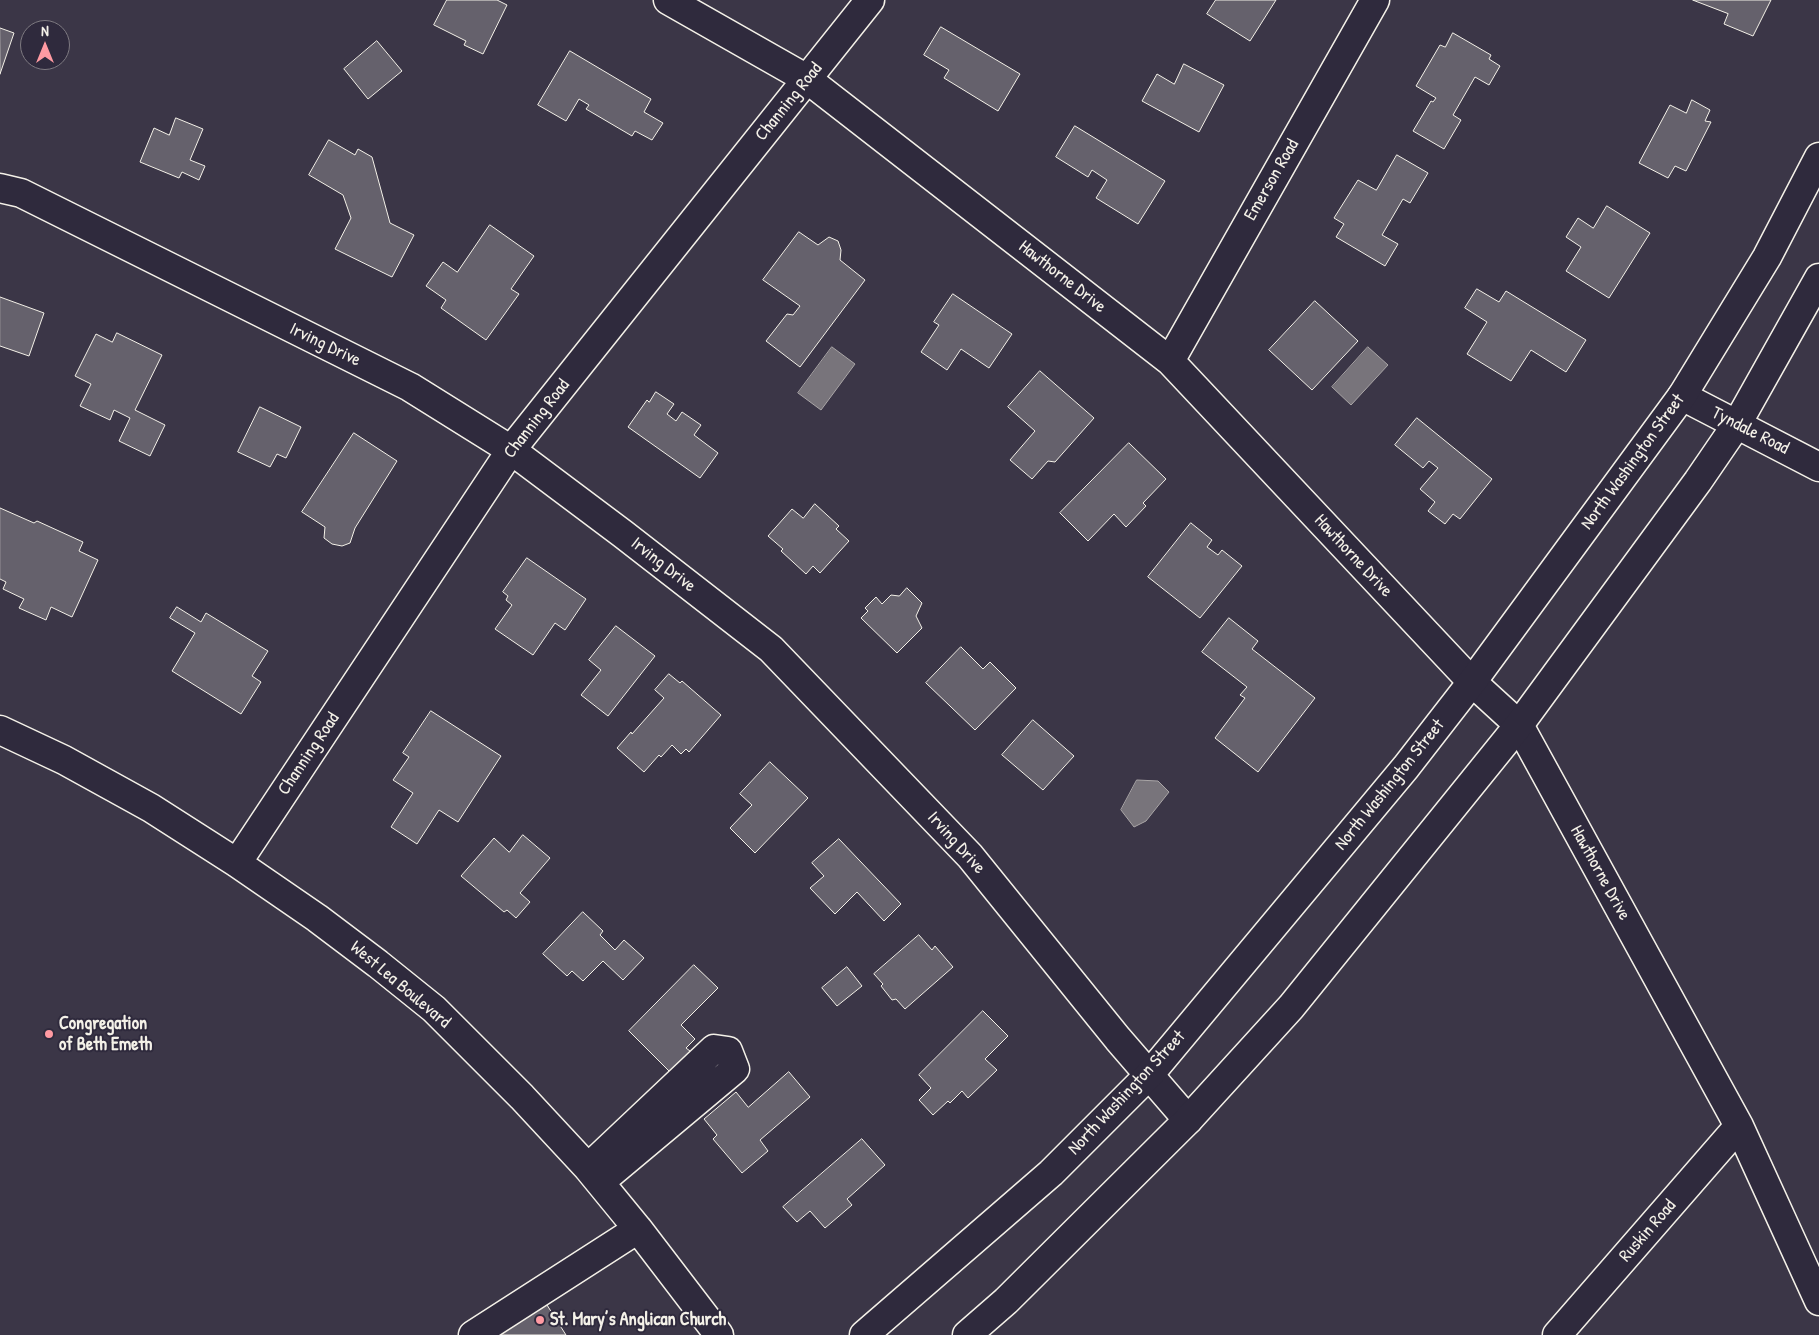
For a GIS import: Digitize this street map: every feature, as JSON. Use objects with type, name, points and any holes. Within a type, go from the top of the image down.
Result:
[{"type":"street","name":"Hawthorne Drive","points":[[668,0],[807,79],[1170,361],[1472,682],[1519,725],[1740,1126],[1819,1301]]},
{"type":"street","name":"Channing Road","points":[[236,863],[511,450],[870,0]]},
{"type":"street","name":"Emerson Road","points":[[1170,361],[1375,0]]},
{"type":"street","name":"North Washington Street","points":[[864,1335],[1051,1173],[1148,1075],[1406,768],[1472,682],[1682,396],[1767,257],[1819,157]]},
{"type":"street","name":"Irving Drive","points":[[0,188],[21,193],[410,387],[511,450],[771,649],[970,856],[1148,1075],[1188,1120]]},
{"type":"street","points":[[967,1335],[1006,1302],[1188,1120],[1291,1007],[1519,725],[1698,481],[1737,424],[1819,278]]},
{"type":"street","name":"Tyndale Road","points":[[1682,396],[1819,466]]},
{"type":"street","name":"West Lea Boulevard","points":[[0,730],[64,760],[151,808],[317,918],[434,1009],[522,1097],[594,1175],[719,1335]]},
{"type":"street","points":[[714,1049],[728,1052],[735,1069],[594,1175],[714,1049]]},
{"type":"street","name":"Ruskin Road","points":[[1557,1335],[1740,1126]]},
{"type":"street","points":[[473,1335],[638,1229]]},
{"type":"shaded area","points":[[832,347],[855,364],[821,410],[798,393]]},
{"type":"shaded area","points":[[1368,347],[1388,365],[1351,405],[1332,387]]},
{"type":"shaded area","points":[[1137,780],[1158,781],[1169,792],[1146,821],[1134,827],[1121,810]]},
{"type":"building","points":[[447,0],[497,0],[507,5],[483,54],[464,45],[466,41],[434,25]]},
{"type":"building","points":[[1216,0],[1276,0],[1250,41],[1207,14]]},
{"type":"building","points":[[1693,0],[1771,0],[1753,36],[1724,24],[1728,14]]},
{"type":"building","points":[[941,27],[1020,74],[998,111],[944,78],[949,70],[924,55]]},
{"type":"building","points":[[0,28],[14,33],[0,74]]},
{"type":"building","points":[[1453,33],[1491,55],[1489,59],[1500,66],[1489,85],[1475,77],[1453,115],[1461,120],[1444,149],[1413,131],[1431,101],[1433,102],[1436,98],[1416,86],[1440,45],[1445,47]]},
{"type":"building","points":[[377,41],[402,71],[368,99],[344,69]]},
{"type":"building","points":[[570,51],[651,99],[644,112],[663,123],[652,140],[635,131],[632,136],[586,109],[589,105],[579,99],[566,121],[538,105]]},
{"type":"building","points":[[1184,64],[1224,85],[1199,132],[1142,101],[1157,74],[1174,84]]},
{"type":"building","points":[[1692,100],[1710,110],[1705,121],[1711,122],[1686,171],[1675,166],[1668,178],[1639,163],[1670,105],[1686,113]]},
{"type":"building","points":[[176,118],[203,129],[190,160],[205,166],[199,180],[182,172],[179,178],[140,162],[154,128],[169,135]]},
{"type":"building","points":[[1075,126],[1165,181],[1138,224],[1096,198],[1107,180],[1092,170],[1088,177],[1056,157]]},
{"type":"building","points":[[329,140],[355,155],[358,149],[372,157],[390,223],[414,235],[392,277],[335,249],[351,218],[343,195],[309,175]]},
{"type":"building","points":[[1397,155],[1428,173],[1410,203],[1403,199],[1382,235],[1398,244],[1385,266],[1336,237],[1344,224],[1334,218],[1358,180],[1376,190]]},
{"type":"building","points":[[1607,206],[1650,233],[1609,298],[1566,271],[1581,247],[1566,237],[1578,218],[1593,228]]},
{"type":"building","points":[[490,225],[534,256],[511,289],[519,294],[486,340],[441,308],[446,300],[426,286],[443,262],[457,272]]},
{"type":"building","points":[[799,232],[818,245],[829,237],[838,241],[841,250],[840,260],[865,280],[800,367],[766,341],[787,314],[793,315],[800,306],[763,280]]},
{"type":"building","points":[[1477,289],[1499,302],[1506,291],[1586,340],[1566,372],[1531,350],[1511,381],[1467,354],[1487,322],[1465,308]]},
{"type":"building","points":[[953,294],[1012,334],[989,368],[961,349],[947,370],[921,352],[939,325],[934,322]]},
{"type":"building","points":[[0,297],[44,313],[29,356],[0,346]]},
{"type":"building","points":[[1315,301],[1358,341],[1312,390],[1269,350]]},
{"type":"building","points":[[117,333],[162,355],[135,410],[165,425],[150,456],[119,441],[130,418],[114,410],[110,420],[80,406],[91,384],[75,376],[96,334],[112,342]]},
{"type":"building","points":[[1040,371],[1094,418],[1055,462],[1048,461],[1032,479],[1010,460],[1035,431],[1008,407]]},
{"type":"building","points":[[656,392],[674,404],[667,414],[676,421],[682,412],[701,425],[694,435],[718,453],[700,478],[628,427],[647,400],[649,402]]},
{"type":"building","points":[[260,407],[301,427],[286,458],[277,454],[270,467],[238,452]]},
{"type":"building","points":[[1417,418],[1492,479],[1460,519],[1453,514],[1445,524],[1428,511],[1435,502],[1420,489],[1438,468],[1429,461],[1423,468],[1395,445]]},
{"type":"building","points":[[354,433],[397,461],[355,528],[350,543],[342,546],[332,544],[324,538],[325,527],[302,512]]},
{"type":"building","points":[[1129,443],[1166,479],[1143,503],[1146,506],[1126,527],[1114,514],[1088,541],[1060,513]]},
{"type":"building","points":[[815,504],[839,526],[836,529],[849,541],[820,573],[813,566],[806,574],[768,536],[792,509],[803,518]]},
{"type":"building","points":[[0,508],[34,523],[37,521],[83,542],[79,551],[98,560],[72,617],[51,607],[46,620],[19,608],[24,599],[3,589],[6,582],[0,579]]},
{"type":"building","points":[[1191,523],[1212,540],[1207,547],[1218,555],[1222,550],[1242,566],[1200,618],[1148,577]]},
{"type":"building","points":[[527,558],[586,599],[565,630],[555,623],[533,655],[495,629],[512,605],[506,600],[508,596],[503,592]]},
{"type":"building","points":[[907,588],[922,603],[916,616],[922,628],[897,653],[861,618],[868,611],[865,608],[876,597],[882,604],[891,595],[899,596]]},
{"type":"building","points":[[177,607],[201,622],[206,613],[268,651],[252,676],[261,682],[241,714],[172,671],[195,633],[170,618]]},
{"type":"building","points":[[1229,618],[1258,641],[1252,649],[1315,698],[1258,772],[1215,738],[1245,698],[1240,695],[1247,687],[1202,652]]},
{"type":"building","points":[[616,626],[655,656],[608,716],[581,695],[601,670],[589,660]]},
{"type":"building","points":[[961,647],[983,669],[990,662],[1016,688],[975,730],[926,683]]},
{"type":"building","points":[[669,674],[680,683],[682,681],[721,715],[689,752],[686,749],[681,754],[672,745],[661,757],[659,755],[644,772],[617,748],[664,698],[655,690]]},
{"type":"building","points":[[431,711],[501,756],[458,822],[439,810],[417,844],[391,827],[413,793],[393,780],[409,757],[403,753]]},
{"type":"building","points":[[1033,720],[1074,756],[1043,790],[1002,755]]},
{"type":"building","points":[[770,762],[808,798],[755,853],[730,828],[752,805],[740,794]]},
{"type":"building","points":[[523,835],[550,858],[520,893],[530,902],[516,918],[507,910],[504,912],[461,876],[494,838],[509,852]]},
{"type":"building","points":[[839,839],[901,904],[884,921],[857,892],[835,914],[810,888],[824,876],[812,863]]},
{"type":"building","points":[[583,912],[603,931],[600,935],[615,950],[624,940],[644,958],[623,980],[603,961],[583,981],[572,971],[567,976],[543,954]]},
{"type":"building","points":[[919,935],[932,950],[935,946],[953,967],[905,1009],[896,999],[892,1000],[881,986],[883,984],[874,974]]},
{"type":"building","points":[[694,965],[718,988],[681,1025],[695,1039],[686,1048],[690,1051],[670,1072],[629,1031]]},
{"type":"building","points":[[847,967],[862,986],[837,1006],[822,988]]},
{"type":"building","points":[[983,1011],[1008,1036],[985,1059],[997,1070],[968,1098],[962,1091],[950,1103],[948,1101],[933,1115],[919,1100],[931,1088],[919,1075]]},
{"type":"building","points":[[789,1072],[810,1097],[760,1140],[768,1151],[742,1173],[713,1139],[717,1135],[704,1119],[736,1092],[748,1107]]},
{"type":"building","points":[[862,1139],[885,1165],[847,1199],[852,1205],[825,1228],[810,1211],[797,1222],[783,1207]]},
{"type":"building","name":"St. Mary’s Anglican Church","points":[[547,1305],[566,1335],[499,1335]]},
{"type":"place","name":"Congregation of Beth Emeth","points":[[49,1034]]},
{"type":"place","name":"St. Mary’s Anglican Church","points":[[540,1320]]}]
